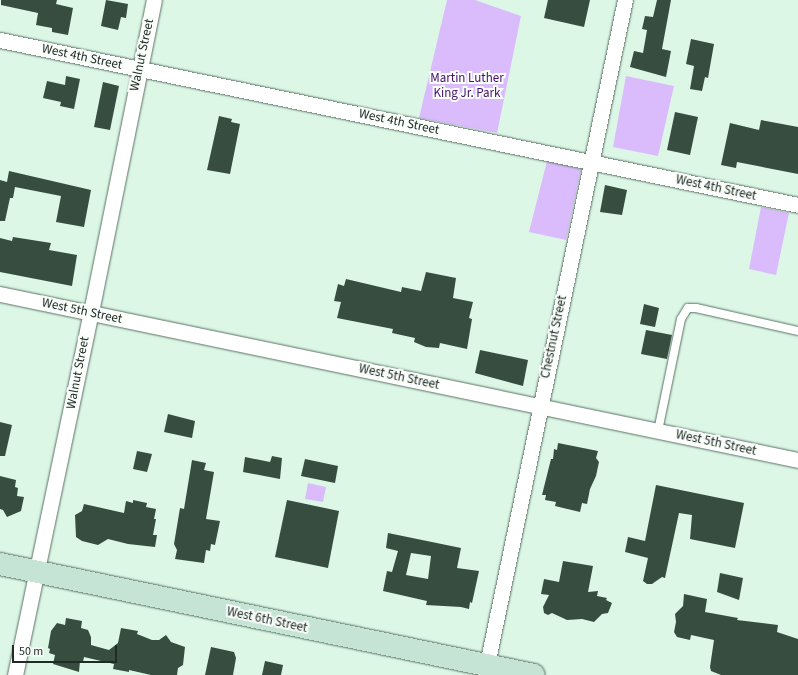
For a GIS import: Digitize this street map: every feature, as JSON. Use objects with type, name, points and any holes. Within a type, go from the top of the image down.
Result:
[{"type":"main road","name":"West 6th Street","points":[[0,564],[486,670],[534,675]]},
{"type":"street","name":"Walnut Street","points":[[15,675],[91,312],[154,0]]},
{"type":"street","name":"Chestnut Street","points":[[486,670],[625,0]]},
{"type":"street","name":"West 4th Street","points":[[0,40],[798,205]]},
{"type":"street","name":"West 5th Street","points":[[0,294],[798,460]]},
{"type":"lane","points":[[658,431],[681,319],[688,308],[696,308],[798,331]]},
{"type":"green space","name":"Martin Luther King Jr. Park","points":[[447,0],[475,0],[521,16],[497,133],[419,118]]},
{"type":"green space","points":[[626,76],[674,86],[658,156],[613,147]]},
{"type":"green space","points":[[547,161],[581,169],[566,240],[529,232]]},
{"type":"green space","points":[[761,207],[789,213],[776,275],[749,269]]},
{"type":"green space","points":[[308,483],[326,487],[323,502],[305,499]]},
{"type":"building","points":[[1,0],[57,0],[56,4],[73,8],[68,35],[52,32],[52,28],[36,25],[38,13],[1,5]]},
{"type":"building","points":[[106,0],[128,4],[126,18],[121,17],[118,30],[101,26]]},
{"type":"building","points":[[548,0],[590,0],[584,27],[544,18]]},
{"type":"building","points":[[657,0],[671,0],[662,49],[671,51],[666,77],[630,67],[634,51],[643,53],[647,30],[642,29],[645,16],[653,17]]},
{"type":"building","points":[[691,39],[714,44],[708,78],[705,77],[702,91],[690,89],[694,66],[686,64]]},
{"type":"building","points":[[66,76],[80,79],[74,109],[60,106],[61,102],[43,98],[47,81],[65,85]]},
{"type":"building","points":[[103,82],[119,86],[110,130],[94,127]]},
{"type":"building","points":[[675,112],[698,117],[690,155],[667,150]]},
{"type":"building","points":[[219,116],[232,119],[231,122],[240,124],[230,174],[207,170]]},
{"type":"building","points":[[761,120],[798,127],[798,174],[737,162],[736,168],[721,165],[730,123],[759,130]]},
{"type":"building","points":[[9,171],[91,190],[84,227],[56,222],[61,196],[15,187],[13,198],[10,198],[5,221],[0,221],[0,180],[7,182]]},
{"type":"building","points":[[605,185],[627,190],[622,215],[600,212]]},
{"type":"building","points":[[13,237],[51,243],[49,250],[77,255],[72,286],[0,272],[0,238],[12,241]]},
{"type":"building","points":[[426,272],[456,278],[453,298],[473,302],[469,318],[472,319],[467,349],[440,343],[439,348],[426,347],[414,342],[415,338],[392,333],[393,329],[337,318],[341,302],[334,301],[338,284],[344,286],[346,279],[401,292],[402,287],[421,291]]},
{"type":"building","points":[[644,304],[659,308],[655,327],[640,324]]},
{"type":"building","points":[[646,330],[672,335],[667,359],[641,354]]},
{"type":"building","points":[[480,350],[528,360],[523,386],[475,373]]},
{"type":"building","points":[[168,414],[195,421],[192,438],[164,432]]},
{"type":"building","points":[[0,422],[12,425],[5,456],[0,456]]},
{"type":"building","points":[[558,443],[598,451],[596,458],[599,462],[596,476],[590,489],[587,504],[582,503],[580,512],[555,506],[556,502],[545,500],[546,495],[542,495],[551,459],[553,459],[554,449],[557,450]]},
{"type":"building","points":[[137,451],[152,454],[147,472],[133,469]]},
{"type":"building","points":[[272,456],[282,458],[280,479],[243,472],[245,457],[270,462]]},
{"type":"building","points":[[305,459],[338,466],[335,483],[301,476]]},
{"type":"building","points":[[192,460],[206,463],[204,470],[214,472],[206,519],[220,521],[215,545],[211,544],[210,551],[206,550],[204,563],[175,559],[177,550],[174,544],[180,508],[184,509]]},
{"type":"building","points":[[0,476],[16,480],[15,487],[18,488],[17,496],[24,497],[21,511],[7,517],[3,510],[0,509]]},
{"type":"building","points":[[656,485],[744,503],[735,548],[690,539],[692,515],[679,513],[665,578],[662,577],[652,584],[647,584],[643,581],[648,558],[625,552],[628,537],[645,541]]},
{"type":"building","points":[[133,500],[147,503],[146,507],[156,509],[153,535],[157,535],[155,547],[128,544],[108,539],[98,545],[82,541],[76,537],[75,515],[82,511],[84,504],[124,513],[126,501],[133,503]]},
{"type":"building","points":[[287,500],[339,511],[328,568],[275,557]]},
{"type":"building","points":[[388,533],[461,548],[457,568],[479,571],[472,603],[470,602],[469,609],[461,607],[426,605],[427,601],[383,591],[387,571],[392,572],[398,551],[386,548]],"holes":[[[411,553],[431,556],[428,579],[406,575]]]},
{"type":"building","points":[[563,561],[593,566],[588,592],[598,591],[597,596],[607,598],[606,600],[612,603],[608,613],[602,614],[594,622],[582,619],[567,620],[552,613],[548,615],[544,613],[543,607],[549,595],[541,594],[544,579],[559,582]]},
{"type":"building","points":[[720,573],[743,578],[739,600],[717,592]]},
{"type":"building","points":[[684,594],[707,599],[705,612],[738,618],[737,620],[778,625],[777,632],[798,639],[798,675],[721,675],[711,671],[710,667],[714,640],[691,635],[690,640],[677,637],[674,632],[676,622],[675,614],[683,606]]},
{"type":"building","points":[[66,618],[82,621],[81,628],[88,630],[91,637],[91,645],[109,650],[118,643],[121,628],[138,631],[137,634],[152,640],[159,640],[166,635],[171,642],[185,647],[183,665],[178,668],[177,675],[151,675],[129,670],[129,672],[113,669],[114,664],[84,657],[83,662],[80,661],[79,672],[53,664],[55,655],[49,653],[50,649],[48,648],[51,631],[57,623],[65,625]]},
{"type":"building","points":[[211,647],[234,652],[236,658],[233,675],[205,675]]},
{"type":"building","points":[[265,661],[283,665],[281,675],[262,675]]}]
